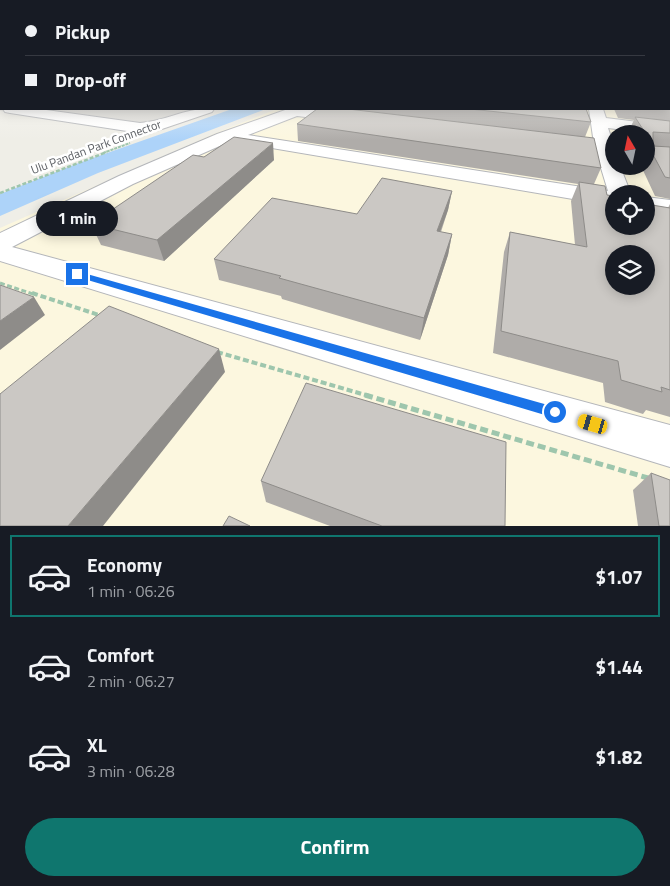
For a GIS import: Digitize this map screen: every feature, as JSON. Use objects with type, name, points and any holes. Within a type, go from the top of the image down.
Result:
[{"type":"street","points":[[17,110],[140,128],[153,127],[204,110]]},
{"type":"street","points":[[0,243],[126,180],[294,110],[367,120]]},
{"type":"street","points":[[597,116],[670,131]]},
{"type":"street","points":[[597,116],[605,139]]},
{"type":"street","points":[[228,136],[605,198]]},
{"type":"street","points":[[545,143],[605,150]]},
{"type":"street","points":[[655,205],[670,207]]},
{"type":"street","points":[[0,252],[670,446]]},
{"type":"path","name":"Ulu Pandan Park Connector","points":[[0,192],[137,141]]},
{"type":"path","points":[[0,283],[110,319]]},
{"type":"path","points":[[212,351],[651,478]]},
{"type":"shaded area","points":[[0,110],[211,110],[145,133]]},
{"type":"shaded area","points":[[274,110],[669,110],[670,526],[0,526],[0,228],[216,133]]},
{"type":"water","points":[[229,110],[263,110],[98,173],[0,216],[0,194],[76,164]]},
{"type":"building","points":[[316,110],[356,110],[594,138],[601,168],[297,124]]},
{"type":"building","points":[[479,110],[586,110],[591,122]]},
{"type":"building","points":[[635,117],[670,121],[670,133],[655,132],[655,125],[640,125]]},
{"type":"building","points":[[234,137],[273,143],[157,240],[91,224],[193,155],[204,157]]},
{"type":"building","points":[[655,146],[670,147],[670,178],[665,177],[655,158]]},
{"type":"building","points":[[382,178],[452,191],[437,231],[452,234],[424,318],[279,278],[281,276],[214,259],[272,198],[357,214]]},
{"type":"building","points":[[579,182],[605,186],[605,235],[655,235],[655,206],[670,208],[670,390],[661,387],[662,392],[621,380],[618,361],[501,331],[510,232],[587,247]]},
{"type":"building","points":[[0,285],[34,297],[0,321]]},
{"type":"building","points":[[109,306],[219,349],[68,526],[0,526],[0,394]]},
{"type":"building","points":[[306,383],[506,442],[505,526],[382,526],[261,481]]},
{"type":"building","points":[[651,473],[670,480],[670,526],[659,526]]},
{"type":"building","points":[[229,516],[250,526],[223,526]]},
{"type":"route","points":[[77,274],[555,412]]}]
